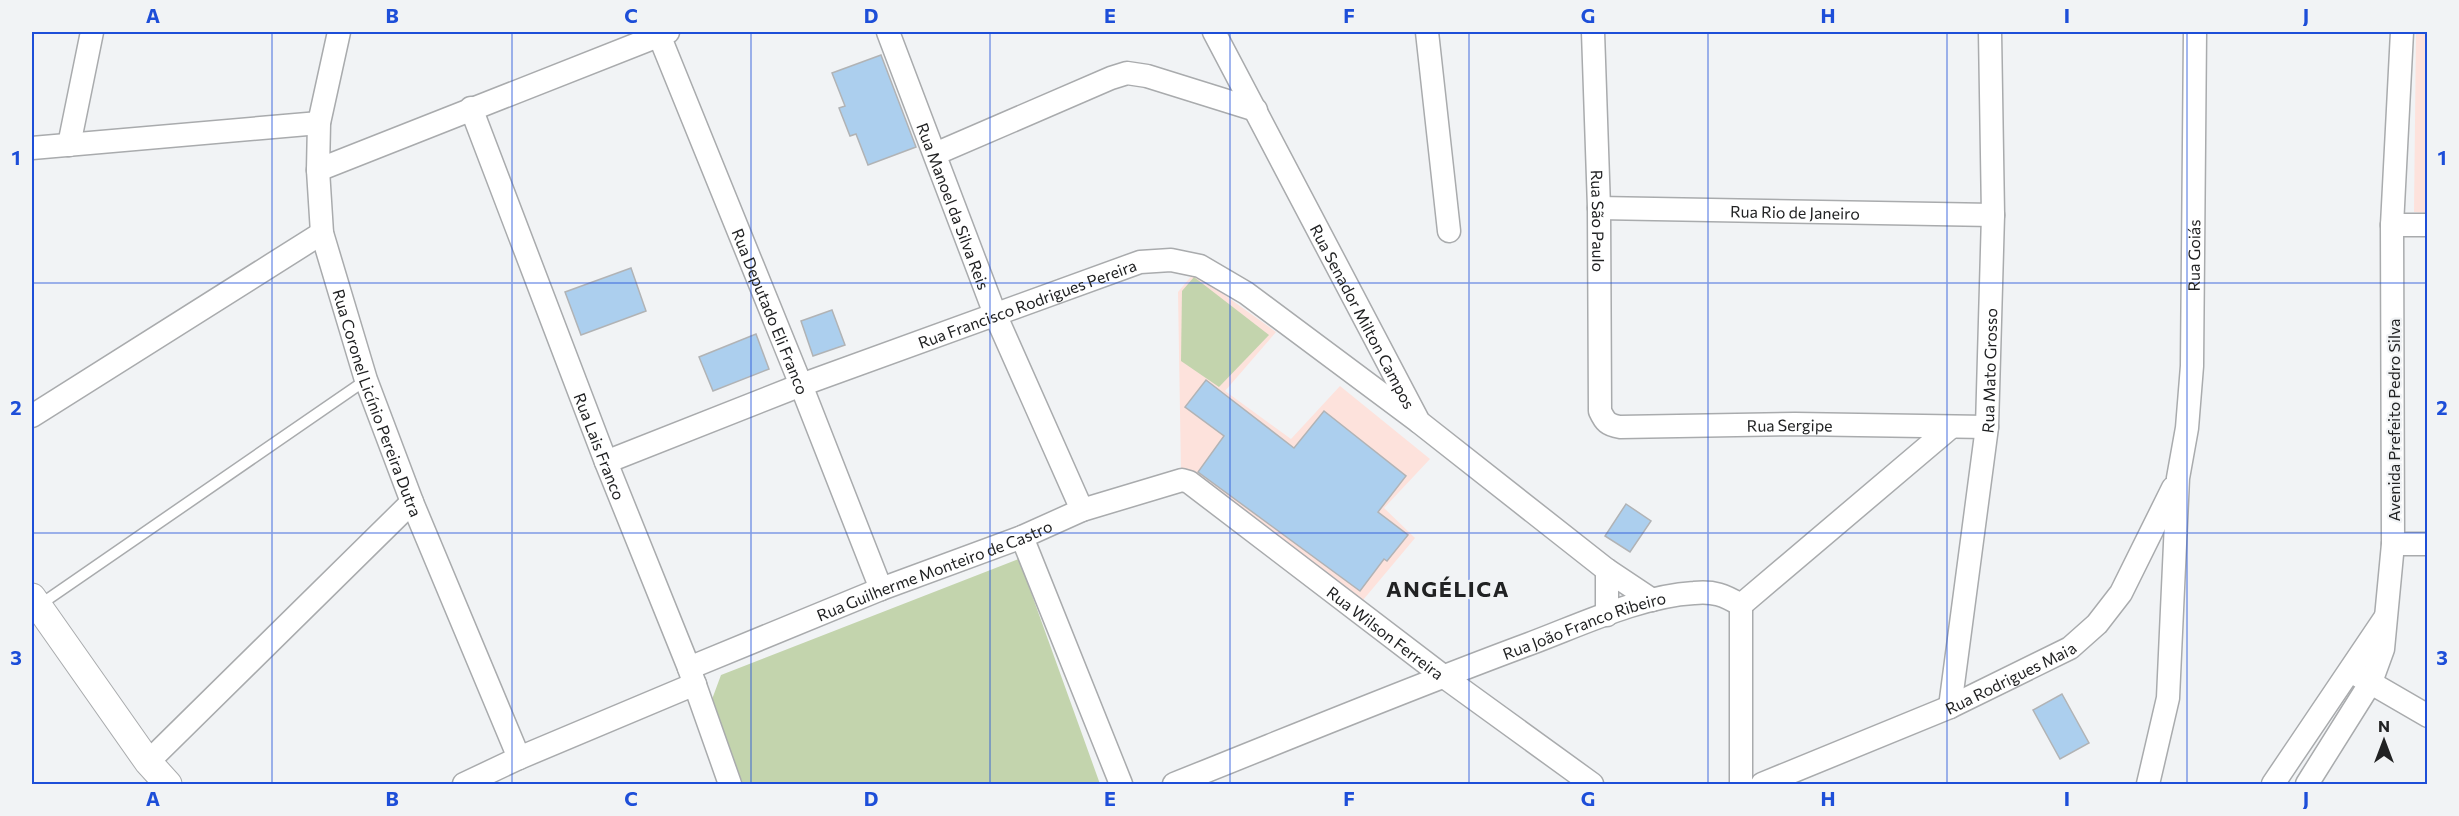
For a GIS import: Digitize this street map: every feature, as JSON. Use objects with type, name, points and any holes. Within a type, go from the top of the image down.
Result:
[{"type":"street","points":[[69,146],[92,32]]},
{"type":"street","name":"Rua Coronel Licínio Pereira Dutra","points":[[339,32],[319,123],[318,170],[322,233],[366,380],[412,502],[519,758]]},
{"type":"street","name":"Rua Manoel da Silva Reis","points":[[888,32],[995,314],[1082,510]]},
{"type":"street","name":"Rua Senador Milton Campos","points":[[1214,32],[1419,422],[1607,570],[1652,600]]},
{"type":"street","points":[[1427,32],[1449,231]]},
{"type":"street","name":"Rua São Paulo","points":[[1593,32],[1599,208],[1600,411]]},
{"type":"street","name":"Rua Mato Grosso","points":[[1950,707],[1986,427],[1993,215],[1990,32]]},
{"type":"street","name":"Rua Goiás","points":[[2178,478],[2187,428],[2192,366],[2195,32]]},
{"type":"street","name":"Avenida Prefeito Pedro Silva","points":[[2307,784],[2371,682],[2383,650],[2393,544],[2392,225],[2402,32]]},
{"type":"street","points":[[318,170],[663,33]]},
{"type":"street","name":"Rua Deputado Eli Franco","points":[[663,33],[881,589]]},
{"type":"street","points":[[935,154],[1127,73],[1147,76],[1256,110]]},
{"type":"street","name":"Rua Lais Franco","points":[[471,108],[606,462],[692,676],[730,784]]},
{"type":"street","points":[[32,148],[319,123]]},
{"type":"street","name":"Rua Rio de Janeiro","points":[[1599,208],[1993,215]]},
{"type":"street","points":[[2392,225],[2427,225]]},
{"type":"street","points":[[32,416],[322,233]]},
{"type":"street","name":"Rua Francisco Rodrigues Pereira","points":[[606,462],[801,385],[1140,262],[1171,260],[1200,266],[1246,293],[1419,422]]},
{"type":"street","name":"Rua Sergipe","points":[[1600,411],[1604,421],[1610,426],[1620,428],[1794,424],[1986,427]]},
{"type":"street","points":[[1741,784],[1741,605],[1951,428]]},
{"type":"street","points":[[2148,784],[2168,698],[2178,478]]},
{"type":"street","name":"Rua Rodrigues Maia","points":[[1762,784],[1950,707],[2070,648],[2097,624],[2121,593],[2178,478]]},
{"type":"street","name":"Rua Guilherme Monteiro de Castro","points":[[464,784],[881,589],[1022,537],[1082,510],[1182,480]]},
{"type":"street","name":"Rua Wilson Ferreira","points":[[1182,480],[1189,482],[1443,676],[1592,784]]},
{"type":"street","points":[[148,762],[412,502]]},
{"type":"street","points":[[1022,537],[1121,784]]},
{"type":"street","points":[[2393,544],[2427,544]]},
{"type":"street","points":[[1607,570],[1607,615]]},
{"type":"street","name":"Rua João Franco Ribeiro","points":[[1174,784],[1443,676],[1652,600],[1696,592],[1721,594],[1741,605]]},
{"type":"street","points":[[35,601],[148,762],[168,784]]},
{"type":"street","points":[[2273,784],[2387,615]]},
{"type":"street","points":[[2348,671],[2371,682],[2427,716]]},
{"type":"lane","points":[[35,601],[366,380]]},
{"type":"shaded area","points":[[2416,32],[2427,32],[2427,213],[2414,212]]},
{"type":"shaded area","points":[[1194,273],[1276,332],[1225,391],[1291,439],[1340,386],[1430,459],[1384,508],[1415,538],[1358,606],[1181,472],[1178,292]]},
{"type":"green space","points":[[1194,277],[1269,335],[1219,387],[1181,361],[1182,291]]},
{"type":"green space","points":[[1021,558],[1028,584],[1100,784],[743,784],[711,702],[721,675]]},
{"type":"building","points":[[881,55],[916,147],[868,165],[856,134],[850,136],[839,108],[845,106],[832,73]]},
{"type":"building","points":[[631,268],[646,311],[581,335],[565,292]]},
{"type":"building","points":[[832,310],[845,345],[813,356],[801,321]]},
{"type":"building","points":[[756,334],[769,369],[713,391],[699,357]]},
{"type":"building","points":[[1206,380],[1294,448],[1324,411],[1406,476],[1378,512],[1408,535],[1387,561],[1384,559],[1360,591],[1198,472],[1224,436],[1185,407]]},
{"type":"building","points":[[1626,504],[1651,521],[1630,552],[1605,536]]},
{"type":"building","points":[[2062,694],[2089,743],[2060,759],[2033,710]]},
{"type":"district","name":"ANGÉLICA","points":[[1448,588]]}]
